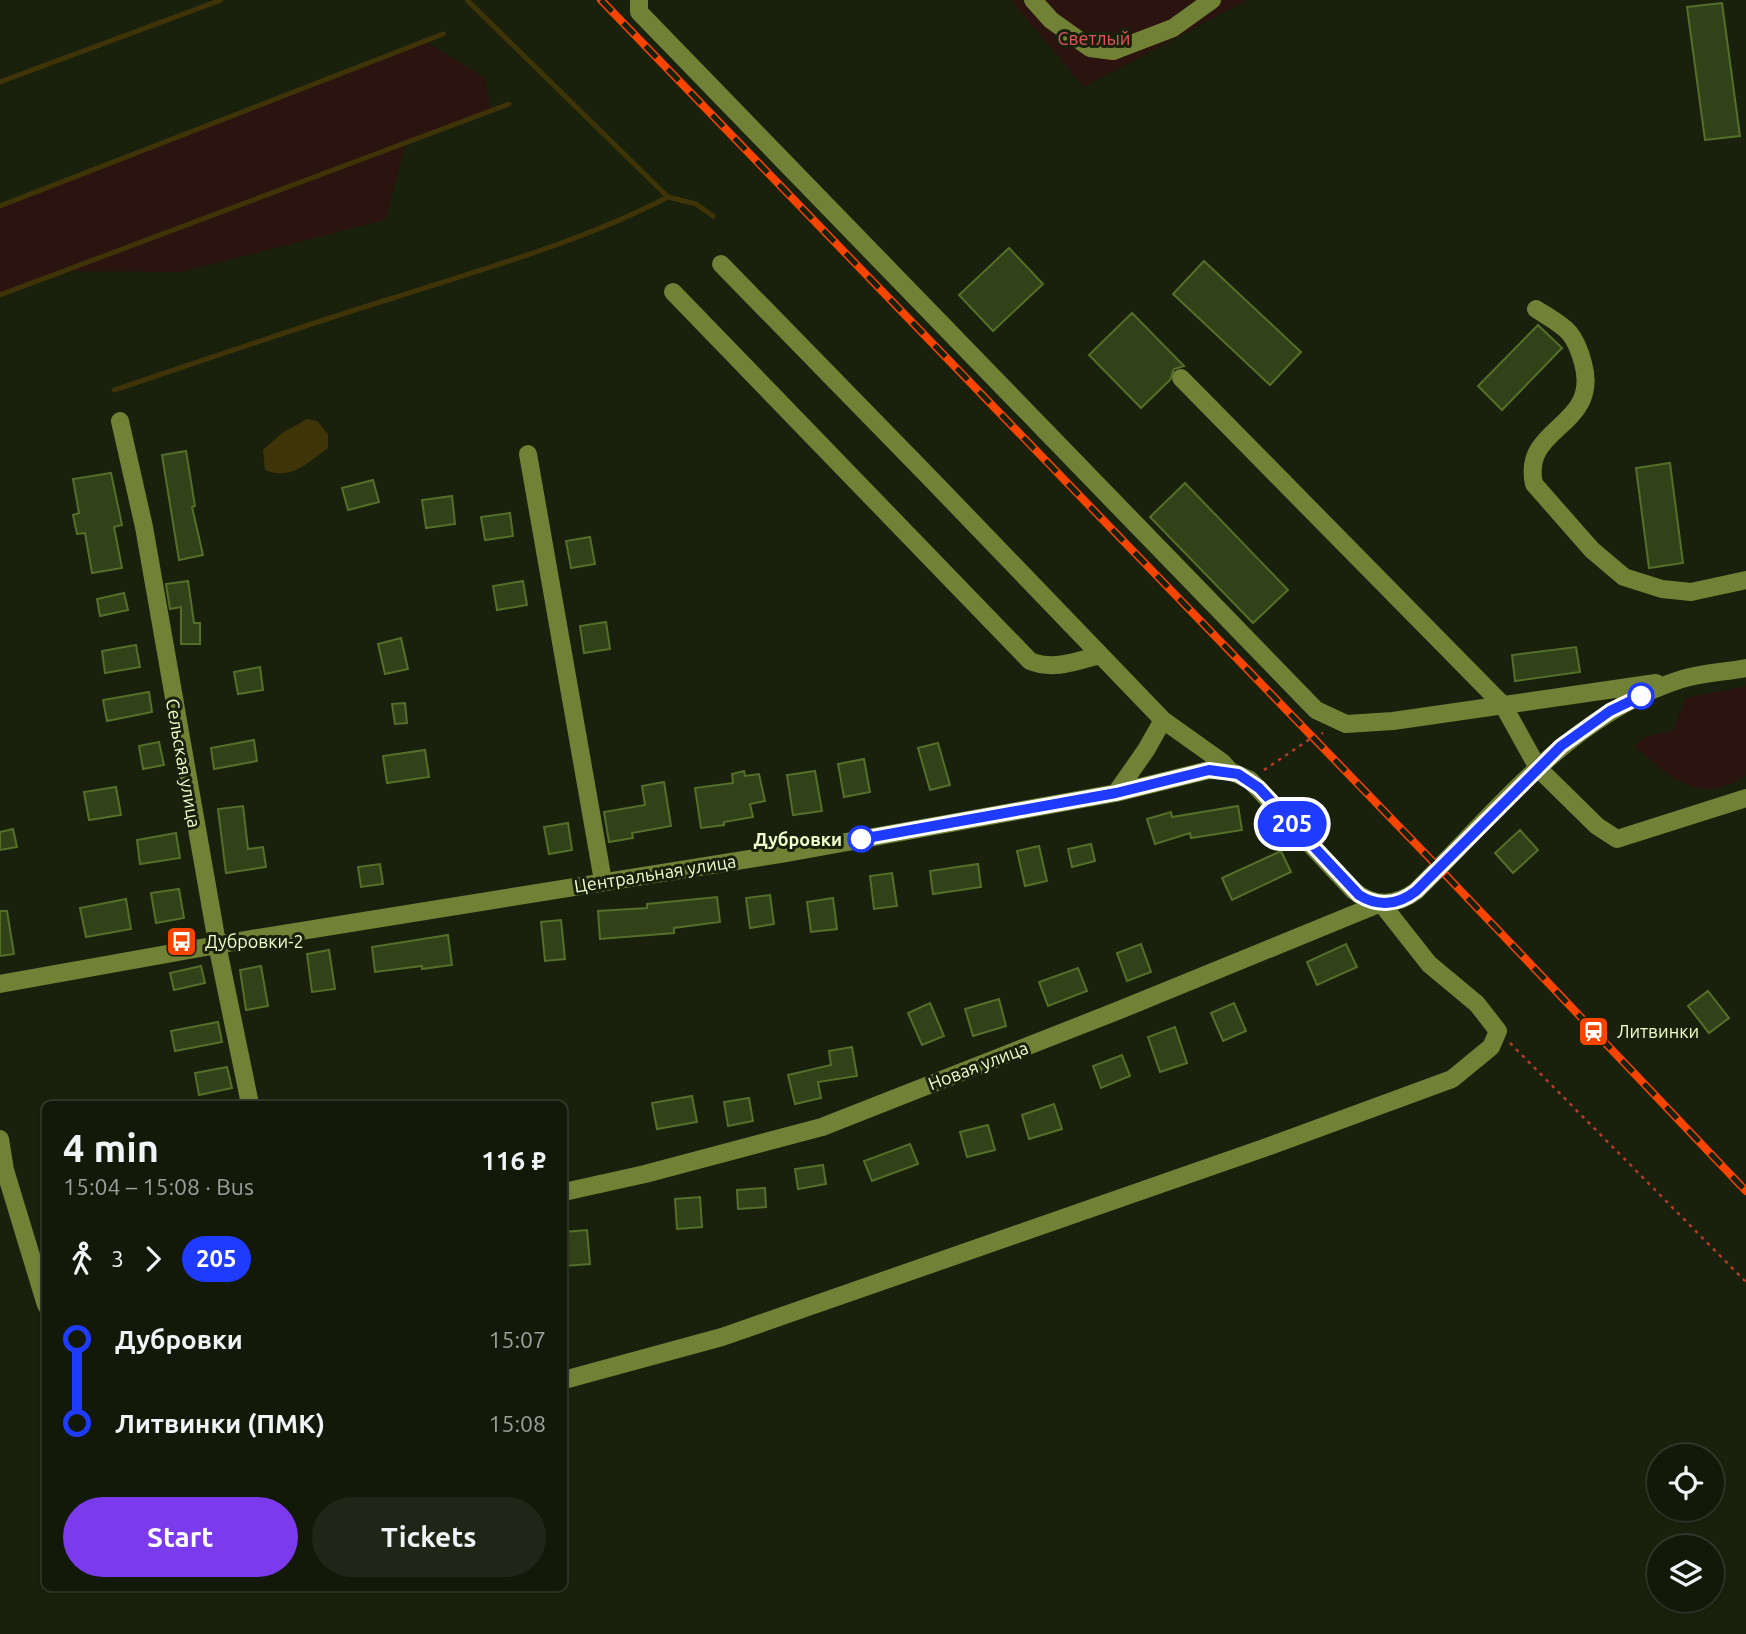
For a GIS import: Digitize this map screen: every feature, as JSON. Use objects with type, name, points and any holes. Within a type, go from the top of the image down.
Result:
[{"type":"street","points":[[639,0],[639,12],[1316,710],[1346,724],[1392,721],[1746,668]]},
{"type":"street","points":[[1033,0],[1051,20],[1090,48],[1113,51],[1173,28],[1212,0]]},
{"type":"street","points":[[567,1379],[722,1337],[1452,1079],[1491,1047],[1498,1031],[1477,1004],[1429,964],[1381,903],[1365,899],[1354,891],[1259,788],[1234,773],[1163,720],[721,264]]},
{"type":"street","points":[[673,292],[1030,661],[1042,666],[1058,666],[1100,655]]},
{"type":"street","points":[[1535,309],[1569,330],[1580,350],[1588,380],[1584,396],[1573,416],[1553,432],[1536,453],[1531,470],[1534,484],[1592,550],[1624,577],[1662,589],[1690,592],[1746,580]]},
{"type":"street","points":[[1181,378],[1503,705],[1538,768],[1597,826],[1617,839],[1746,798]]},
{"type":"street","name":"Сельская улица","points":[[120,421],[144,527],[218,944],[249,1101]]},
{"type":"street","points":[[528,454],[603,881]]},
{"type":"street","name":"Новая улица","points":[[567,1191],[645,1174],[822,1127],[1381,903],[1400,901],[1413,894],[1538,768],[1578,732],[1610,711],[1684,678]]},
{"type":"street","points":[[1116,793],[1163,720]]},
{"type":"street","name":"Центральная улица","points":[[0,984],[218,944],[786,853],[1116,793],[1205,771],[1234,773]]},
{"type":"street","points":[[0,1139],[5,1170],[42,1292]]},
{"type":"path","points":[[1234,773],[1264,770],[1312,737],[1346,724]]},
{"type":"path","points":[[1498,1031],[1746,1282]]},
{"type":"green space","name":"Светлый","points":[[1011,0],[1247,0],[1084,87]]},
{"type":"green space","points":[[425,41],[485,78],[491,111],[406,143],[385,220],[180,272],[65,271],[0,295],[0,206]]},
{"type":"green space","points":[[1746,686],[1746,775],[1713,789],[1699,788],[1673,777],[1634,746],[1645,737],[1673,730],[1686,698]]},
{"type":"shaded area","points":[[307,419],[317,421],[328,434],[328,448],[291,472],[274,473],[265,470],[263,450],[282,433]]},
{"type":"building","points":[[1722,3],[1740,136],[1705,140],[1687,7]]},
{"type":"building","points":[[1009,248],[1043,284],[993,331],[959,295]]},
{"type":"building","points":[[1204,261],[1301,352],[1270,385],[1173,294]]},
{"type":"building","points":[[1132,313],[1184,366],[1174,369],[1170,380],[1141,408],[1089,355]]},
{"type":"building","points":[[1538,325],[1562,348],[1502,410],[1478,386]]},
{"type":"building","points":[[186,451],[195,506],[192,507],[203,555],[179,560],[162,455]]},
{"type":"building","points":[[1670,463],[1683,563],[1649,568],[1636,468]]},
{"type":"building","points":[[111,473],[122,525],[114,527],[122,568],[92,573],[85,533],[77,534],[73,515],[79,513],[73,479]]},
{"type":"building","points":[[373,480],[379,502],[348,510],[342,488]]},
{"type":"building","points":[[1185,483],[1288,590],[1253,623],[1150,517]]},
{"type":"building","points":[[452,496],[455,524],[426,528],[422,500]]},
{"type":"building","points":[[510,513],[513,536],[485,540],[481,517]]},
{"type":"building","points":[[590,537],[595,564],[571,568],[566,541]]},
{"type":"building","points":[[188,581],[194,623],[200,623],[200,644],[181,644],[181,607],[170,609],[166,584]]},
{"type":"building","points":[[523,581],[527,605],[497,610],[493,586]]},
{"type":"building","points":[[124,593],[128,610],[100,616],[97,599]]},
{"type":"building","points":[[606,622],[610,649],[584,653],[580,626]]},
{"type":"building","points":[[401,638],[408,669],[385,674],[378,644]]},
{"type":"building","points":[[136,645],[140,667],[105,673],[102,651]]},
{"type":"building","points":[[1576,647],[1580,672],[1515,681],[1512,655]]},
{"type":"building","points":[[260,667],[263,690],[238,694],[234,672]]},
{"type":"building","points":[[149,692],[152,712],[107,721],[103,700]]},
{"type":"building","points":[[405,703],[407,723],[395,724],[392,704]]},
{"type":"building","points":[[254,740],[257,761],[214,769],[211,748]]},
{"type":"building","points":[[159,742],[164,765],[143,769],[139,746]]},
{"type":"building","points":[[938,743],[950,785],[930,790],[918,748]]},
{"type":"building","points":[[425,750],[429,777],[387,783],[383,756]]},
{"type":"building","points":[[864,759],[870,792],[844,797],[838,764]]},
{"type":"building","points":[[744,771],[745,776],[759,774],[765,801],[750,804],[753,817],[701,828],[695,788],[733,783],[732,774]]},
{"type":"building","points":[[815,771],[822,811],[793,815],[787,775]]},
{"type":"building","points":[[664,782],[671,826],[632,833],[633,838],[609,842],[604,812],[645,805],[642,786]]},
{"type":"building","points":[[116,787],[121,815],[89,820],[84,792]]},
{"type":"building","points":[[243,806],[248,849],[263,847],[266,867],[226,873],[218,809]]},
{"type":"building","points":[[1238,806],[1242,830],[1191,838],[1190,833],[1155,844],[1147,819],[1171,812],[1172,817]]},
{"type":"building","points":[[568,823],[572,850],[549,854],[544,827]]},
{"type":"building","points":[[13,829],[17,847],[0,850],[0,832]]},
{"type":"building","points":[[1520,830],[1538,850],[1513,873],[1495,853]]},
{"type":"building","points":[[176,833],[180,858],[140,864],[137,840]]},
{"type":"building","points":[[1091,844],[1095,861],[1072,867],[1068,849]]},
{"type":"building","points":[[1039,846],[1047,881],[1025,886],[1017,851]]},
{"type":"building","points":[[1281,851],[1291,872],[1232,900],[1222,878]]},
{"type":"building","points":[[380,864],[383,884],[361,887],[358,867]]},
{"type":"building","points":[[978,864],[981,887],[933,894],[930,871]]},
{"type":"building","points":[[892,873],[897,906],[874,909],[870,876]]},
{"type":"building","points":[[179,889],[184,918],[156,923],[151,893]]},
{"type":"building","points":[[770,895],[774,924],[750,928],[746,898]]},
{"type":"building","points":[[717,897],[720,922],[674,928],[674,933],[600,939],[598,911],[647,908],[647,904]]},
{"type":"building","points":[[833,898],[837,929],[811,932],[807,902]]},
{"type":"building","points":[[126,899],[131,929],[86,937],[80,908]]},
{"type":"building","points":[[0,911],[7,911],[14,954],[0,956]]},
{"type":"building","points":[[561,920],[565,959],[545,961],[541,922]]},
{"type":"building","points":[[448,935],[452,965],[375,972],[372,947]]},
{"type":"building","points":[[1141,944],[1151,972],[1127,981],[1117,953]]},
{"type":"building","points":[[1346,944],[1357,967],[1317,985],[1307,962]]},
{"type":"building","points":[[329,950],[335,989],[312,992],[307,954]]},
{"type":"building","points":[[201,966],[205,983],[174,990],[170,973]]},
{"type":"building","points":[[261,966],[268,1006],[246,1010],[240,970]]},
{"type":"building","points":[[1078,968],[1087,991],[1048,1006],[1039,982]]},
{"type":"building","points":[[1708,991],[1729,1018],[1709,1033],[1688,1006]]},
{"type":"building","points":[[999,999],[1006,1026],[973,1036],[965,1009]]},
{"type":"building","points":[[930,1003],[944,1036],[922,1045],[908,1013]]},
{"type":"building","points":[[1234,1003],[1246,1031],[1223,1041],[1211,1013]]},
{"type":"building","points":[[218,1022],[222,1042],[175,1051],[171,1031]]},
{"type":"building","points":[[1175,1027],[1187,1063],[1160,1072],[1148,1037]]},
{"type":"building","points":[[852,1047],[857,1076],[818,1082],[821,1098],[795,1104],[788,1075],[831,1065],[829,1051]]},
{"type":"building","points":[[1122,1055],[1130,1076],[1101,1088],[1093,1066]]},
{"type":"building","points":[[227,1067],[232,1088],[199,1095],[195,1073]]},
{"type":"building","points":[[692,1096],[697,1122],[657,1129],[652,1103]]},
{"type":"building","points":[[749,1098],[753,1121],[728,1126],[724,1102]]},
{"type":"building","points":[[1054,1104],[1062,1129],[1029,1139],[1022,1115]]},
{"type":"building","points":[[988,1125],[995,1150],[967,1157],[960,1132]]},
{"type":"building","points":[[910,1144],[918,1164],[872,1181],[864,1161]]},
{"type":"building","points":[[823,1165],[826,1184],[798,1189],[795,1169]]},
{"type":"building","points":[[765,1188],[766,1207],[738,1209],[737,1190]]},
{"type":"building","points":[[700,1197],[702,1227],[677,1229],[675,1199]]},
{"type":"building","points":[[587,1230],[590,1264],[567,1266],[567,1232]]},
{"type":"waterway","points":[[0,82],[221,0]]},
{"type":"waterway","points":[[467,0],[668,197],[696,204],[713,216]]},
{"type":"waterway","points":[[0,206],[443,34]]},
{"type":"waterway","points":[[0,295],[509,104]]},
{"type":"waterway","points":[[114,390],[533,253],[601,228],[668,197]]},
{"type":"railway","points":[[601,0],[1439,868],[1746,1191]]},
{"type":"bus line","name":"205","points":[[861,839],[1116,793],[1205,771],[1225,770],[1254,783],[1351,889],[1365,899],[1392,903],[1403,900],[1416,891],[1561,746],[1610,711],[1641,696]]},
{"type":"place","name":"Дубровки","points":[[861,839]]},
{"type":"place","name":"Дубровки-2","points":[[182,941]]},
{"type":"place","name":"Литвинки","points":[[1594,1031]]}]
